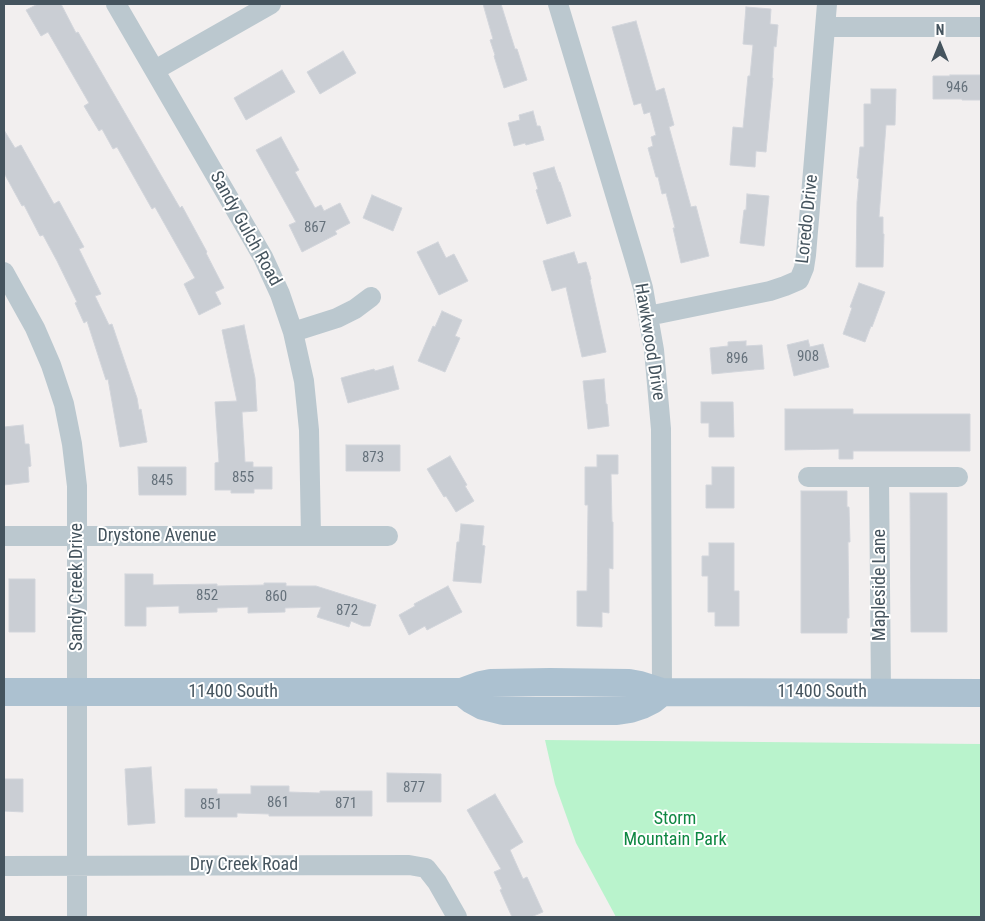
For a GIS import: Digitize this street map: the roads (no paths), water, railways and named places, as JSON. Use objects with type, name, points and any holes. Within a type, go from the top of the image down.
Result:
[{"type":"main road","name":"11400 South","points":[[4,692],[462,692],[481,685],[550,682],[629,683],[662,692],[981,693]]},
{"type":"street","name":"Sandy Gulch Road","points":[[116,4],[263,257],[280,294],[294,332],[304,381],[309,430],[311,536]]},
{"type":"street","points":[[154,70],[271,4]]},
{"type":"street","name":"Hawkwood Drive","points":[[558,4],[635,260],[654,350],[661,429],[662,692]]},
{"type":"street","name":"Loredo Drive","points":[[648,316],[770,291],[799,280],[806,256],[827,4]]},
{"type":"street","points":[[825,27],[981,27]]},
{"type":"street","name":"Sandy Creek Drive","points":[[4,272],[35,328],[51,365],[64,404],[77,486],[77,917]]},
{"type":"street","points":[[294,332],[337,318],[355,309],[371,297]]},
{"type":"street","points":[[808,477],[958,477]]},
{"type":"street","name":"Mapleside Lane","points":[[880,477],[881,692]]},
{"type":"street","name":"Drystone Avenue","points":[[4,536],[388,536]]},
{"type":"street","name":"Dry Creek Road","points":[[4,866],[409,865],[426,868],[437,882],[457,917]]},
{"type":"park label","name":"Storm Mountain Park","points":[[675,830]]}]
